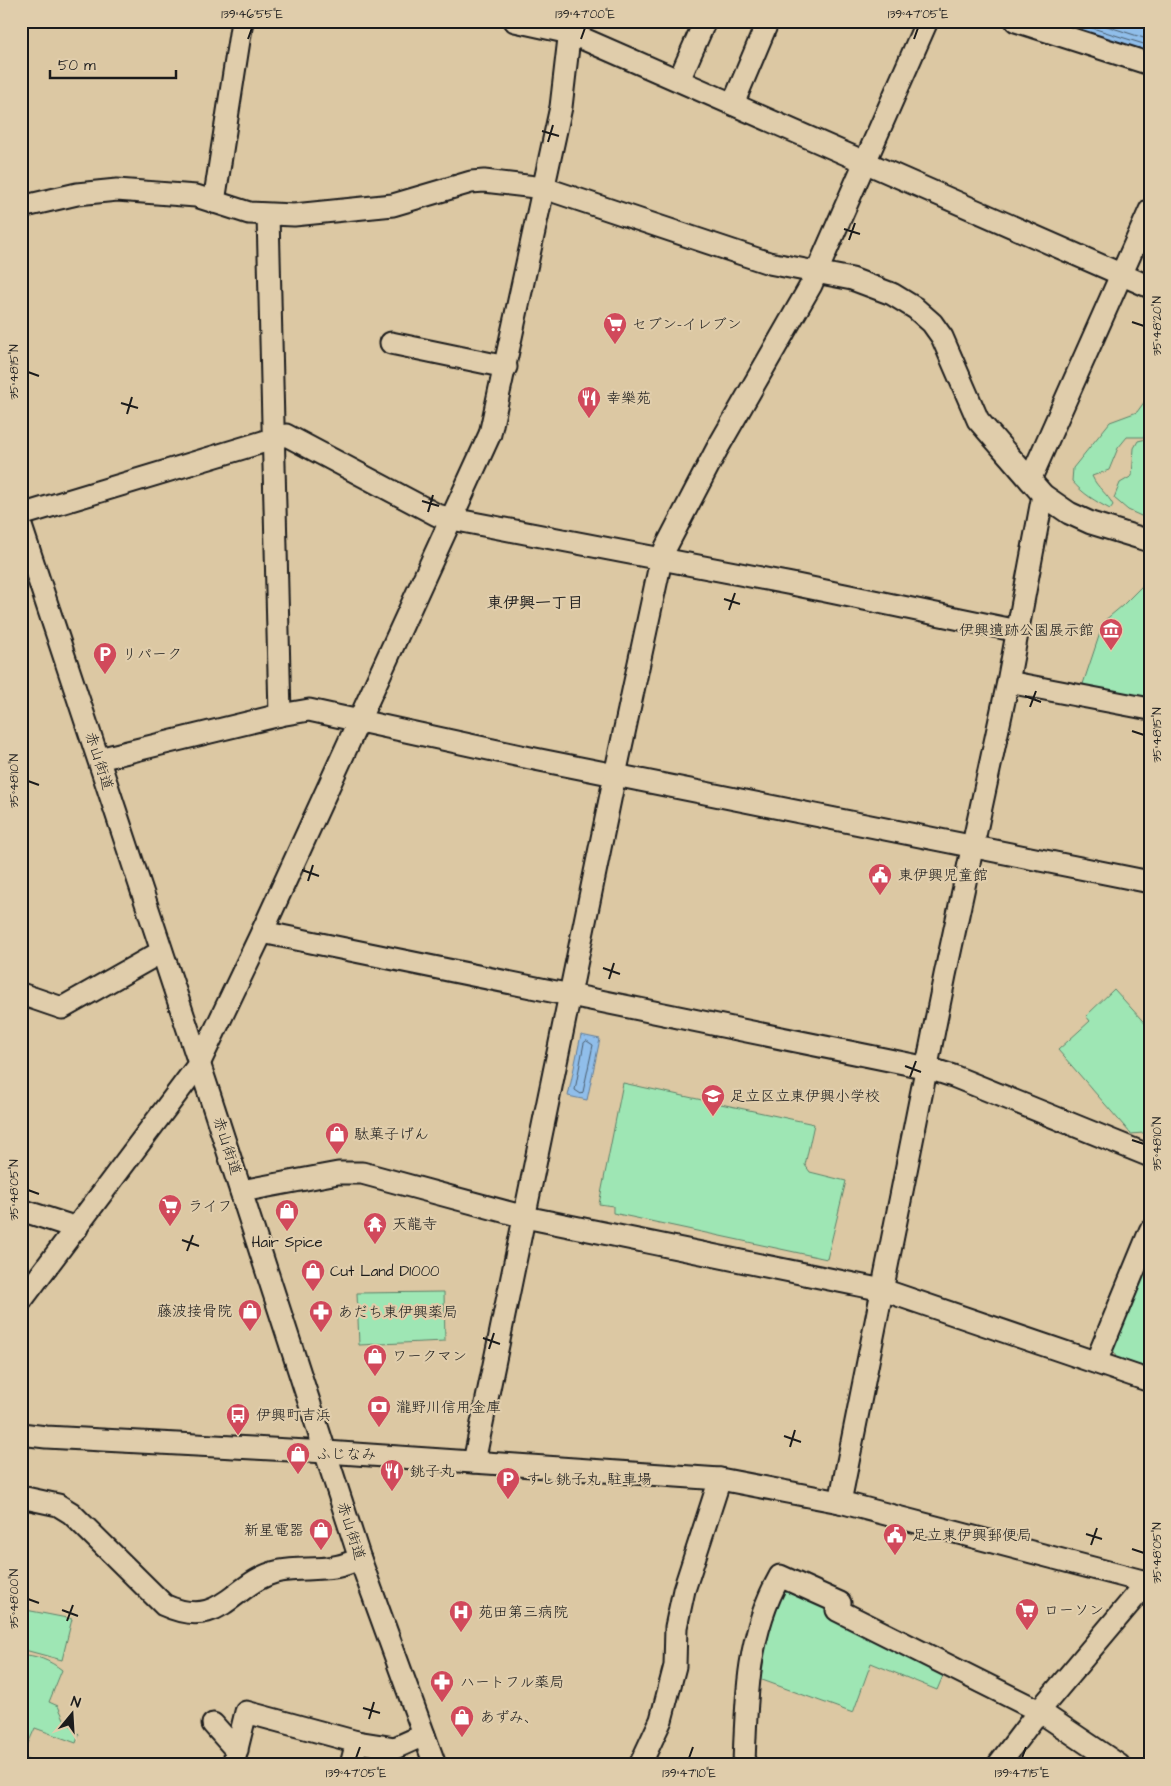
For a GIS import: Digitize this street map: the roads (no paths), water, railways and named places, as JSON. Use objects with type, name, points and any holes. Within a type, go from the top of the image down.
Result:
[{"type":"street","points":[[214,202],[242,21]]},
{"type":"street","points":[[515,21],[570,27],[679,80],[864,163],[1150,287]]},
{"type":"street","points":[[679,80],[705,21]]},
{"type":"street","points":[[733,104],[768,21]]},
{"type":"street","points":[[474,1462],[661,560],[717,449],[777,348],[817,272],[927,21]]},
{"type":"street","points":[[1016,21],[1150,64]]},
{"type":"street","points":[[21,1301],[199,1064],[262,932],[490,434],[506,368],[561,107],[570,27]]},
{"type":"street","points":[[21,207],[77,194],[117,190],[167,192],[196,196],[249,213],[294,215],[393,206],[471,182],[484,181],[544,188],[769,263],[872,285],[892,294],[914,308],[932,323],[951,354],[978,420],[1036,487],[1069,513],[1150,541]]},
{"type":"street","points":[[840,1502],[972,846],[1018,631],[1036,487],[1150,210]]},
{"type":"street","points":[[268,215],[280,714]]},
{"type":"street","points":[[402,340],[506,368]]},
{"type":"street","points":[[21,516],[286,435],[437,515],[792,584],[1018,631]]},
{"type":"street","name":"赤山街道","points":[[21,526],[241,1191],[360,1559],[435,1765]]},
{"type":"street","points":[[1008,682],[1150,709]]},
{"type":"street","points":[[98,759],[280,714],[309,710],[358,722],[615,775],[1150,882]]},
{"type":"street","points":[[262,932],[928,1068],[1150,1156]]},
{"type":"street","points":[[21,994],[62,1008],[161,952]]},
{"type":"street","points":[[241,1191],[338,1173],[362,1173],[525,1217],[883,1290],[1150,1381]]},
{"type":"street","points":[[21,1210],[77,1228]]},
{"type":"street","points":[[1096,1362],[1150,1231]]},
{"type":"street","points":[[21,1434],[46,1437],[326,1452],[720,1479],[840,1502],[1149,1582],[1039,1711],[998,1765]]},
{"type":"street","points":[[640,1765],[661,1720],[675,1666],[676,1627],[684,1590],[720,1479]]},
{"type":"street","points":[[21,1497],[58,1506],[71,1512],[164,1605],[178,1612],[196,1614],[211,1611],[261,1578],[279,1571],[335,1567],[360,1559]]},
{"type":"street","points":[[744,1765],[748,1680],[757,1630],[767,1598],[780,1576],[840,1602],[837,1610],[1039,1711],[1118,1765]]},
{"type":"street","points":[[235,1758],[246,1712],[357,1742],[395,1748],[424,1736]]},
{"type":"street","points":[[213,1724],[235,1758]]},
{"type":"street","points":[[351,1765],[357,1742]]},
{"type":"water","points":[[1053,21],[1150,21],[1150,52]]},
{"type":"water","points":[[581,1035],[600,1039],[587,1100],[568,1096]]},
{"type":"place","name":"セブン-イレブン","points":[[615,345]]},
{"type":"place","name":"幸樂苑","points":[[589,419]]},
{"type":"place","name":"伊興遺跡公園展示館","points":[[1111,651]]},
{"type":"place","name":"リパーク","points":[[105,675]]},
{"type":"place","name":"東伊興児童館","points":[[880,896]]},
{"type":"place","name":"足立区立東伊興小学校","points":[[713,1117]]},
{"type":"place","name":"駄菓子げん","points":[[337,1155]]},
{"type":"place","name":"ライフ","points":[[170,1227]]},
{"type":"place","name":"Hair Spice","points":[[287,1232]]},
{"type":"place","name":"天龍寺","points":[[375,1245]]},
{"type":"place","name":"Cut Land D1000","points":[[313,1292]]},
{"type":"place","name":"藤波接骨院","points":[[250,1332]]},
{"type":"place","name":"あだち東伊興薬局","points":[[321,1333]]},
{"type":"place","name":"ワークマン","points":[[375,1377]]},
{"type":"place","name":"瀧野川信用金庫","points":[[379,1428]]},
{"type":"place","name":"伊興町吉浜","points":[[238,1436]]},
{"type":"place","name":"ふじなみ","points":[[298,1475]]},
{"type":"place","name":"銚子丸","points":[[392,1492]]},
{"type":"place","name":"すし銚子丸 駐車場","points":[[508,1500]]},
{"type":"place","name":"新星電器","points":[[321,1551]]},
{"type":"place","name":"足立東伊興郵便局","points":[[895,1556]]},
{"type":"place","name":"ローソン","points":[[1027,1631]]},
{"type":"place","name":"苑田第三病院","points":[[461,1633]]},
{"type":"place","name":"ハートフル薬局","points":[[442,1703]]},
{"type":"place","name":"あずみ、","points":[[462,1738]]},
{"type":"district","name":"東伊興一丁目","points":[[535,603]]}]
